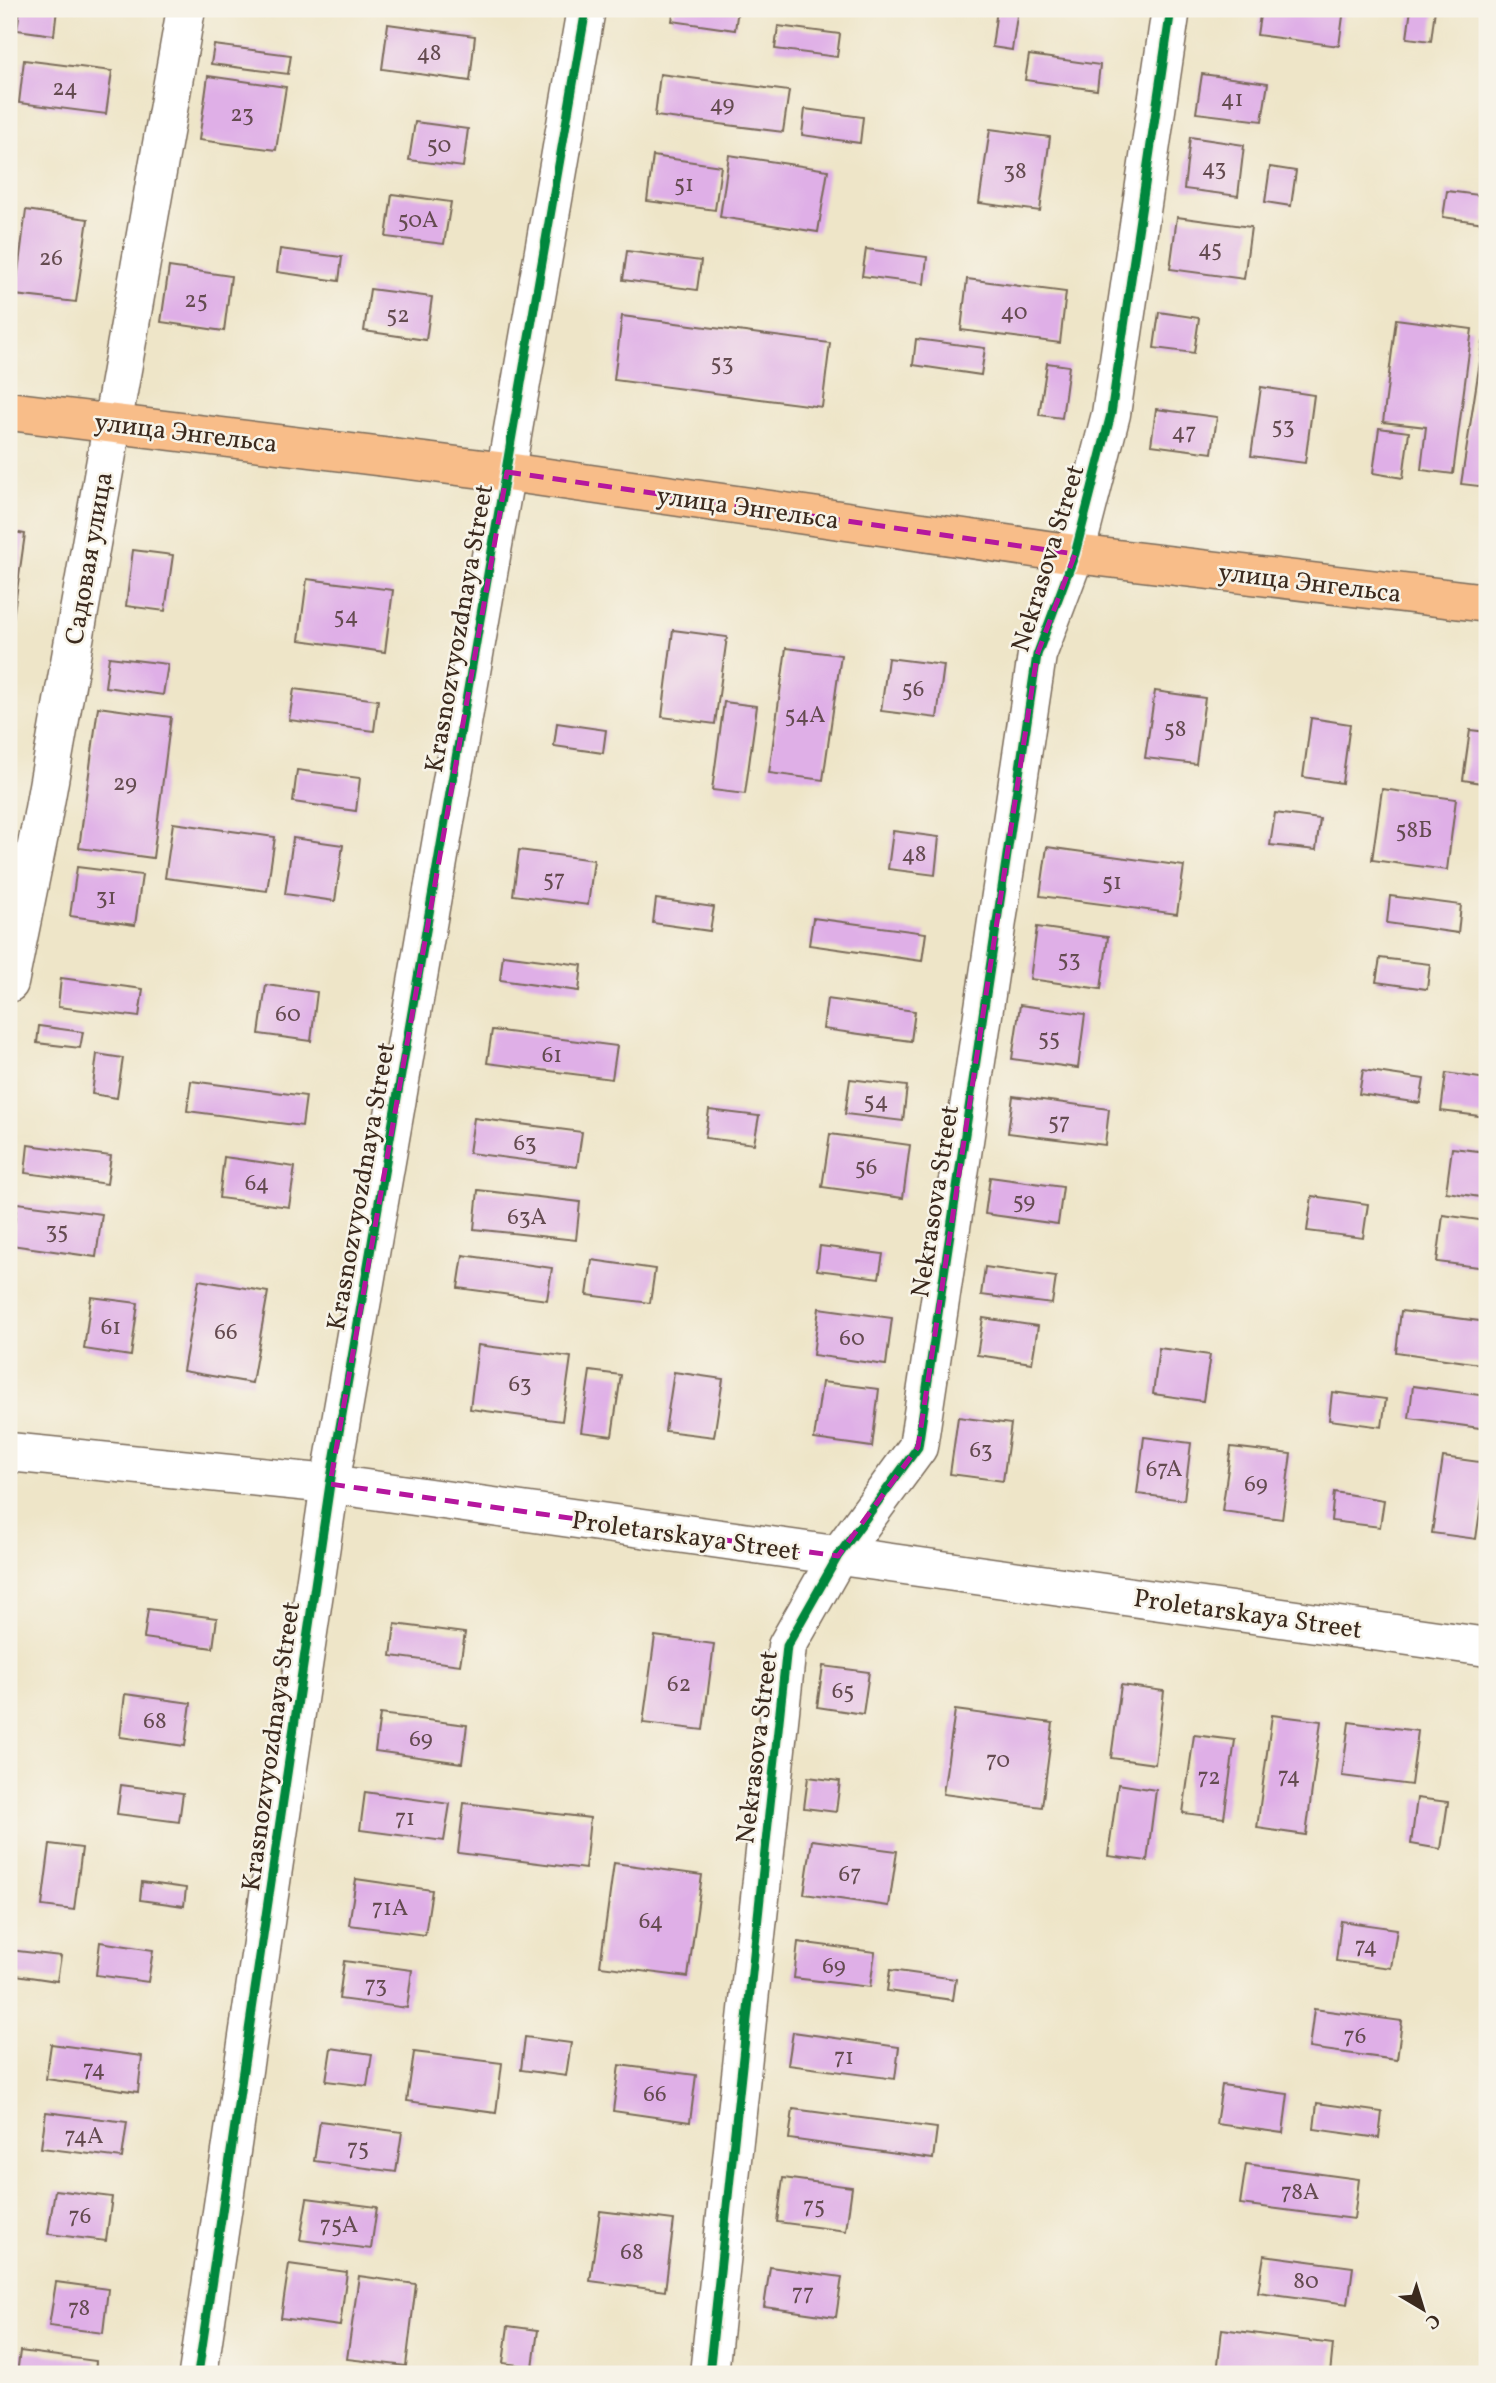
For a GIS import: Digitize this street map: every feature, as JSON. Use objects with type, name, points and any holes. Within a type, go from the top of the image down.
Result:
[{"type":"main road","name":"улица Энгельса","points":[[9,411],[507,472],[1075,554],[1487,603]]},
{"type":"street","name":"Садовая улица","points":[[9,983],[42,820],[186,9]]},
{"type":"street","name":"Krasnozvyozdnaya Street","points":[[198,2374],[330,1484],[586,9]]},
{"type":"street","name":"Nekrasova Street","points":[[709,2374],[787,1646],[838,1556],[918,1447],[1037,655],[1075,554],[1111,414],[1171,9]]},
{"type":"street","name":"Proletarskaya Street","points":[[9,1452],[330,1484],[1487,1647]]},
{"type":"highlighted area","points":[[507,472],[1075,554],[1037,655],[918,1447],[838,1556],[330,1484]]},
{"type":"building","points":[[20,9],[57,9],[54,35],[17,30]]},
{"type":"building","points":[[674,9],[738,9],[735,30],[672,21]]},
{"type":"building","points":[[997,9],[1018,9],[1012,50],[992,47]]},
{"type":"building","points":[[1261,9],[1344,9],[1339,46],[1257,35]]},
{"type":"building","points":[[1411,9],[1435,9],[1431,41],[1407,38]]},
{"type":"building","points":[[388,24],[475,36],[470,81],[382,69]]},
{"type":"building","points":[[778,26],[840,34],[837,57],[775,49]]},
{"type":"building","points":[[214,45],[291,55],[288,74],[211,64]]},
{"type":"building","points":[[1029,55],[1100,65],[1097,90],[1025,80]]},
{"type":"building","points":[[24,60],[112,71],[106,114],[19,103]]},
{"type":"building","points":[[660,74],[789,91],[783,132],[655,116]]},
{"type":"building","points":[[1202,74],[1268,83],[1262,121],[1196,113]]},
{"type":"building","points":[[208,76],[286,87],[276,150],[199,140]]},
{"type":"building","points":[[805,109],[863,117],[860,143],[802,135]]},
{"type":"building","points":[[415,122],[468,129],[463,167],[409,160]]},
{"type":"building","points":[[990,129],[1050,137],[1040,211],[979,203]]},
{"type":"building","points":[[1190,137],[1244,145],[1238,196],[1184,189]]},
{"type":"building","points":[[729,155],[828,170],[818,232],[720,217]]},
{"type":"building","points":[[653,156],[721,166],[715,210],[647,201]]},
{"type":"building","points":[[1270,167],[1296,171],[1291,206],[1265,202]]},
{"type":"building","points":[[1447,191],[1487,196],[1484,223],[1443,217]]},
{"type":"building","points":[[392,194],[451,202],[444,244],[386,237]]},
{"type":"building","points":[[26,210],[88,219],[76,302],[15,295]]},
{"type":"building","points":[[1177,217],[1251,227],[1244,279],[1170,269]]},
{"type":"building","points":[[280,249],[342,257],[339,281],[277,272]]},
{"type":"building","points":[[866,249],[927,257],[924,284],[862,276]]},
{"type":"building","points":[[627,251],[701,261],[697,290],[623,280]]},
{"type":"building","points":[[169,267],[231,276],[224,331],[161,322]]},
{"type":"building","points":[[967,279],[1066,292],[1060,343],[961,330]]},
{"type":"building","points":[[370,289],[432,297],[426,340],[364,331]]},
{"type":"building","points":[[1159,312],[1199,318],[1194,353],[1154,348]]},
{"type":"building","points":[[622,316],[830,343],[822,407],[614,380]]},
{"type":"building","points":[[1396,319],[1472,329],[1453,474],[1421,470],[1426,427],[1383,422]]},
{"type":"building","points":[[916,339],[985,348],[981,375],[913,365]]},
{"type":"building","points":[[1483,342],[1487,343],[1487,487],[1461,484]]},
{"type":"building","points":[[1047,363],[1069,366],[1062,418],[1039,415]]},
{"type":"building","points":[[1261,387],[1314,395],[1305,463],[1251,456]]},
{"type":"building","points":[[1156,409],[1217,417],[1212,453],[1151,445]]},
{"type":"building","points":[[1379,428],[1409,432],[1403,478],[1373,473]]},
{"type":"building","points":[[9,531],[25,534],[13,619],[9,619]]},
{"type":"building","points":[[133,550],[173,555],[165,611],[126,606]]},
{"type":"building","points":[[307,579],[393,590],[385,652],[299,640]]},
{"type":"building","points":[[673,630],[727,637],[715,724],[662,717]]},
{"type":"building","points":[[786,648],[841,655],[823,780],[769,773]]},
{"type":"building","points":[[109,657],[168,664],[163,695],[105,687]]},
{"type":"building","points":[[888,658],[944,665],[937,718],[881,711]]},
{"type":"building","points":[[294,689],[378,700],[374,731],[289,720]]},
{"type":"building","points":[[1155,691],[1205,698],[1196,764],[1145,758]]},
{"type":"building","points":[[724,702],[757,706],[745,794],[712,790]]},
{"type":"building","points":[[98,707],[171,717],[153,858],[79,848]]},
{"type":"building","points":[[1311,718],[1350,724],[1342,783],[1303,777]]},
{"type":"building","points":[[557,723],[606,730],[603,753],[554,746]]},
{"type":"building","points":[[1470,730],[1487,732],[1487,784],[1463,780]]},
{"type":"building","points":[[297,770],[360,778],[356,811],[293,802]]},
{"type":"building","points":[[1382,789],[1456,799],[1447,870],[1372,860]]},
{"type":"building","points":[[1275,813],[1320,819],[1316,850],[1270,845]]},
{"type":"building","points":[[173,823],[275,837],[267,891],[165,878]]},
{"type":"building","points":[[893,831],[939,837],[935,875],[888,869]]},
{"type":"building","points":[[293,838],[343,845],[335,901],[285,894]]},
{"type":"building","points":[[1047,847],[1184,866],[1177,914],[1040,896]]},
{"type":"building","points":[[519,850],[594,860],[588,905],[513,895]]},
{"type":"building","points":[[77,867],[142,875],[135,925],[70,916]]},
{"type":"building","points":[[1390,896],[1461,905],[1458,933],[1387,923]]},
{"type":"building","points":[[656,899],[714,907],[710,931],[653,923]]},
{"type":"building","points":[[813,918],[926,933],[922,961],[809,945]]},
{"type":"building","points":[[1037,927],[1108,937],[1101,989],[1030,979]]},
{"type":"building","points":[[503,955],[582,965],[579,991],[500,980]]},
{"type":"building","points":[[1380,958],[1430,964],[1427,989],[1376,982]]},
{"type":"building","points":[[61,978],[143,989],[139,1017],[58,1007]]},
{"type":"building","points":[[266,985],[317,992],[311,1041],[259,1034]]},
{"type":"building","points":[[827,999],[915,1011],[911,1041],[823,1029]]},
{"type":"building","points":[[1020,1005],[1085,1014],[1078,1068],[1012,1059]]},
{"type":"building","points":[[39,1026],[83,1032],[80,1048],[37,1043]]},
{"type":"building","points":[[492,1030],[617,1046],[612,1079],[487,1063]]},
{"type":"building","points":[[97,1054],[123,1058],[117,1098],[92,1094]]},
{"type":"building","points":[[1363,1070],[1424,1079],[1420,1103],[1359,1094]]},
{"type":"building","points":[[1446,1073],[1487,1079],[1487,1117],[1441,1111]]},
{"type":"building","points":[[850,1079],[907,1086],[903,1121],[845,1114]]},
{"type":"building","points":[[191,1081],[306,1096],[302,1126],[187,1111]]},
{"type":"building","points":[[1013,1096],[1109,1109],[1105,1145],[1008,1133]]},
{"type":"building","points":[[709,1110],[759,1116],[754,1144],[705,1138]]},
{"type":"building","points":[[474,1118],[582,1132],[577,1167],[469,1153]]},
{"type":"building","points":[[830,1134],[910,1145],[903,1198],[822,1187]]},
{"type":"building","points":[[28,1145],[111,1156],[107,1184],[25,1173]]},
{"type":"building","points":[[1452,1148],[1487,1152],[1487,1198],[1446,1192]]},
{"type":"building","points":[[224,1157],[295,1167],[289,1207],[219,1198]]},
{"type":"building","points":[[990,1177],[1063,1187],[1058,1224],[985,1214]]},
{"type":"building","points":[[478,1190],[580,1202],[576,1240],[474,1229]]},
{"type":"building","points":[[1312,1196],[1368,1204],[1363,1238],[1307,1231]]},
{"type":"building","points":[[17,1203],[102,1214],[96,1257],[11,1245]]},
{"type":"building","points":[[1443,1215],[1487,1221],[1487,1268],[1437,1262]]},
{"type":"building","points":[[820,1246],[883,1254],[879,1278],[817,1270]]},
{"type":"building","points":[[463,1255],[552,1268],[547,1300],[458,1288]]},
{"type":"building","points":[[592,1260],[655,1269],[650,1303],[587,1295]]},
{"type":"building","points":[[985,1267],[1056,1277],[1052,1304],[981,1295]]},
{"type":"building","points":[[199,1280],[268,1292],[252,1383],[183,1371]]},
{"type":"building","points":[[91,1297],[138,1303],[131,1356],[84,1349]]},
{"type":"building","points":[[819,1308],[892,1318],[886,1365],[813,1355]]},
{"type":"building","points":[[1401,1311],[1487,1322],[1487,1365],[1396,1352]]},
{"type":"building","points":[[983,1318],[1038,1326],[1032,1363],[977,1355]]},
{"type":"building","points":[[478,1345],[571,1357],[562,1421],[470,1409]]},
{"type":"building","points":[[1159,1348],[1210,1355],[1203,1401],[1153,1394]]},
{"type":"building","points":[[590,1371],[621,1375],[612,1436],[581,1432]]},
{"type":"building","points":[[674,1372],[723,1379],[714,1437],[665,1431]]},
{"type":"building","points":[[822,1382],[879,1389],[872,1447],[814,1439]]},
{"type":"building","points":[[1413,1386],[1487,1396],[1487,1429],[1409,1418]]},
{"type":"building","points":[[1332,1392],[1386,1399],[1382,1427],[1329,1420]]},
{"type":"building","points":[[958,1417],[1011,1424],[1003,1481],[950,1474]]},
{"type":"building","points":[[1144,1437],[1191,1443],[1184,1500],[1137,1494]]},
{"type":"building","points":[[1231,1447],[1291,1454],[1282,1519],[1222,1511]]},
{"type":"building","points":[[1443,1457],[1487,1463],[1476,1539],[1432,1533]]},
{"type":"building","points":[[1334,1492],[1384,1500],[1380,1527],[1331,1521]]},
{"type":"building","points":[[148,1609],[217,1618],[213,1648],[144,1638]]},
{"type":"building","points":[[395,1624],[465,1633],[460,1665],[391,1656]]},
{"type":"building","points":[[655,1636],[714,1644],[703,1730],[643,1723]]},
{"type":"building","points":[[823,1666],[869,1672],[863,1714],[817,1707]]},
{"type":"building","points":[[1121,1685],[1164,1691],[1155,1764],[1111,1758]]},
{"type":"building","points":[[125,1694],[191,1703],[185,1746],[120,1737]]},
{"type":"building","points":[[955,1710],[1053,1723],[1042,1807],[943,1794]]},
{"type":"building","points":[[380,1714],[467,1725],[462,1763],[375,1751]]},
{"type":"building","points":[[1272,1715],[1321,1721],[1306,1835],[1257,1828]]},
{"type":"building","points":[[1349,1722],[1418,1731],[1411,1785],[1342,1776]]},
{"type":"building","points":[[1194,1735],[1235,1740],[1224,1818],[1183,1813]]},
{"type":"building","points":[[808,1777],[840,1781],[836,1812],[804,1808]]},
{"type":"building","points":[[1118,1784],[1156,1790],[1147,1861],[1108,1856]]},
{"type":"building","points":[[121,1785],[183,1793],[179,1822],[117,1814]]},
{"type":"building","points":[[365,1792],[450,1804],[444,1841],[360,1830]]},
{"type":"building","points":[[1417,1798],[1448,1802],[1441,1849],[1411,1844]]},
{"type":"building","points":[[464,1803],[590,1818],[585,1869],[458,1853]]},
{"type":"building","points":[[812,1840],[897,1851],[889,1906],[804,1894]]},
{"type":"building","points":[[50,1844],[82,1848],[74,1910],[42,1906]]},
{"type":"building","points":[[614,1863],[702,1875],[688,1977],[600,1966]]},
{"type":"building","points":[[356,1879],[432,1890],[425,1935],[349,1925]]},
{"type":"building","points":[[142,1882],[186,1888],[184,1906],[140,1900]]},
{"type":"building","points":[[1341,1921],[1397,1929],[1391,1968],[1336,1961]]},
{"type":"building","points":[[100,1942],[153,1950],[148,1982],[96,1975]]},
{"type":"building","points":[[798,1942],[875,1952],[870,1987],[794,1978]]},
{"type":"building","points":[[9,1950],[61,1956],[57,1981],[9,1974]]},
{"type":"building","points":[[344,1961],[412,1970],[407,2008],[339,1999]]},
{"type":"building","points":[[890,1970],[956,1979],[953,2000],[887,1991]]},
{"type":"building","points":[[1314,2009],[1402,2021],[1397,2060],[1309,2048]]},
{"type":"building","points":[[793,2032],[899,2047],[895,2079],[788,2065]]},
{"type":"building","points":[[525,2037],[571,2043],[566,2076],[521,2070]]},
{"type":"building","points":[[51,2044],[142,2056],[138,2092],[46,2079]]},
{"type":"building","points":[[331,2048],[372,2054],[367,2086],[326,2081]]},
{"type":"building","points":[[414,2052],[502,2063],[496,2113],[407,2101]]},
{"type":"building","points":[[619,2065],[696,2075],[690,2122],[613,2111]]},
{"type":"building","points":[[1222,2085],[1288,2094],[1283,2133],[1216,2124]]},
{"type":"building","points":[[1317,2103],[1382,2112],[1379,2138],[1314,2129]]},
{"type":"building","points":[[793,2109],[937,2128],[933,2159],[789,2139]]},
{"type":"building","points":[[46,2112],[127,2122],[122,2158],[41,2148]]},
{"type":"building","points":[[320,2121],[402,2132],[396,2172],[314,2161]]},
{"type":"building","points":[[1246,2164],[1359,2179],[1354,2219],[1240,2204]]},
{"type":"building","points":[[783,2178],[852,2187],[846,2231],[777,2222]]},
{"type":"building","points":[[55,2190],[112,2197],[106,2241],[48,2234]]},
{"type":"building","points":[[307,2198],[377,2207],[371,2249],[300,2240]]},
{"type":"building","points":[[600,2211],[674,2220],[665,2291],[590,2281]]},
{"type":"building","points":[[1264,2255],[1353,2267],[1348,2304],[1258,2292]]},
{"type":"building","points":[[289,2264],[347,2272],[340,2326],[281,2318]]},
{"type":"building","points":[[770,2267],[842,2277],[836,2317],[764,2307]]},
{"type":"building","points":[[359,2276],[416,2284],[406,2366],[347,2359]]},
{"type":"building","points":[[56,2282],[108,2289],[103,2333],[49,2326]]},
{"type":"building","points":[[508,2326],[538,2330],[533,2367],[503,2363]]},
{"type":"building","points":[[1222,2329],[1333,2344],[1330,2374],[1217,2373]]},
{"type":"building","points":[[20,2351],[96,2361],[95,2374],[17,2374]]},
{"type":"cycle path","points":[[198,2374],[330,1484],[586,9]]},
{"type":"cycle path","points":[[709,2374],[787,1646],[838,1556],[918,1447],[1037,655],[1075,554],[1111,414],[1171,9]]}]
